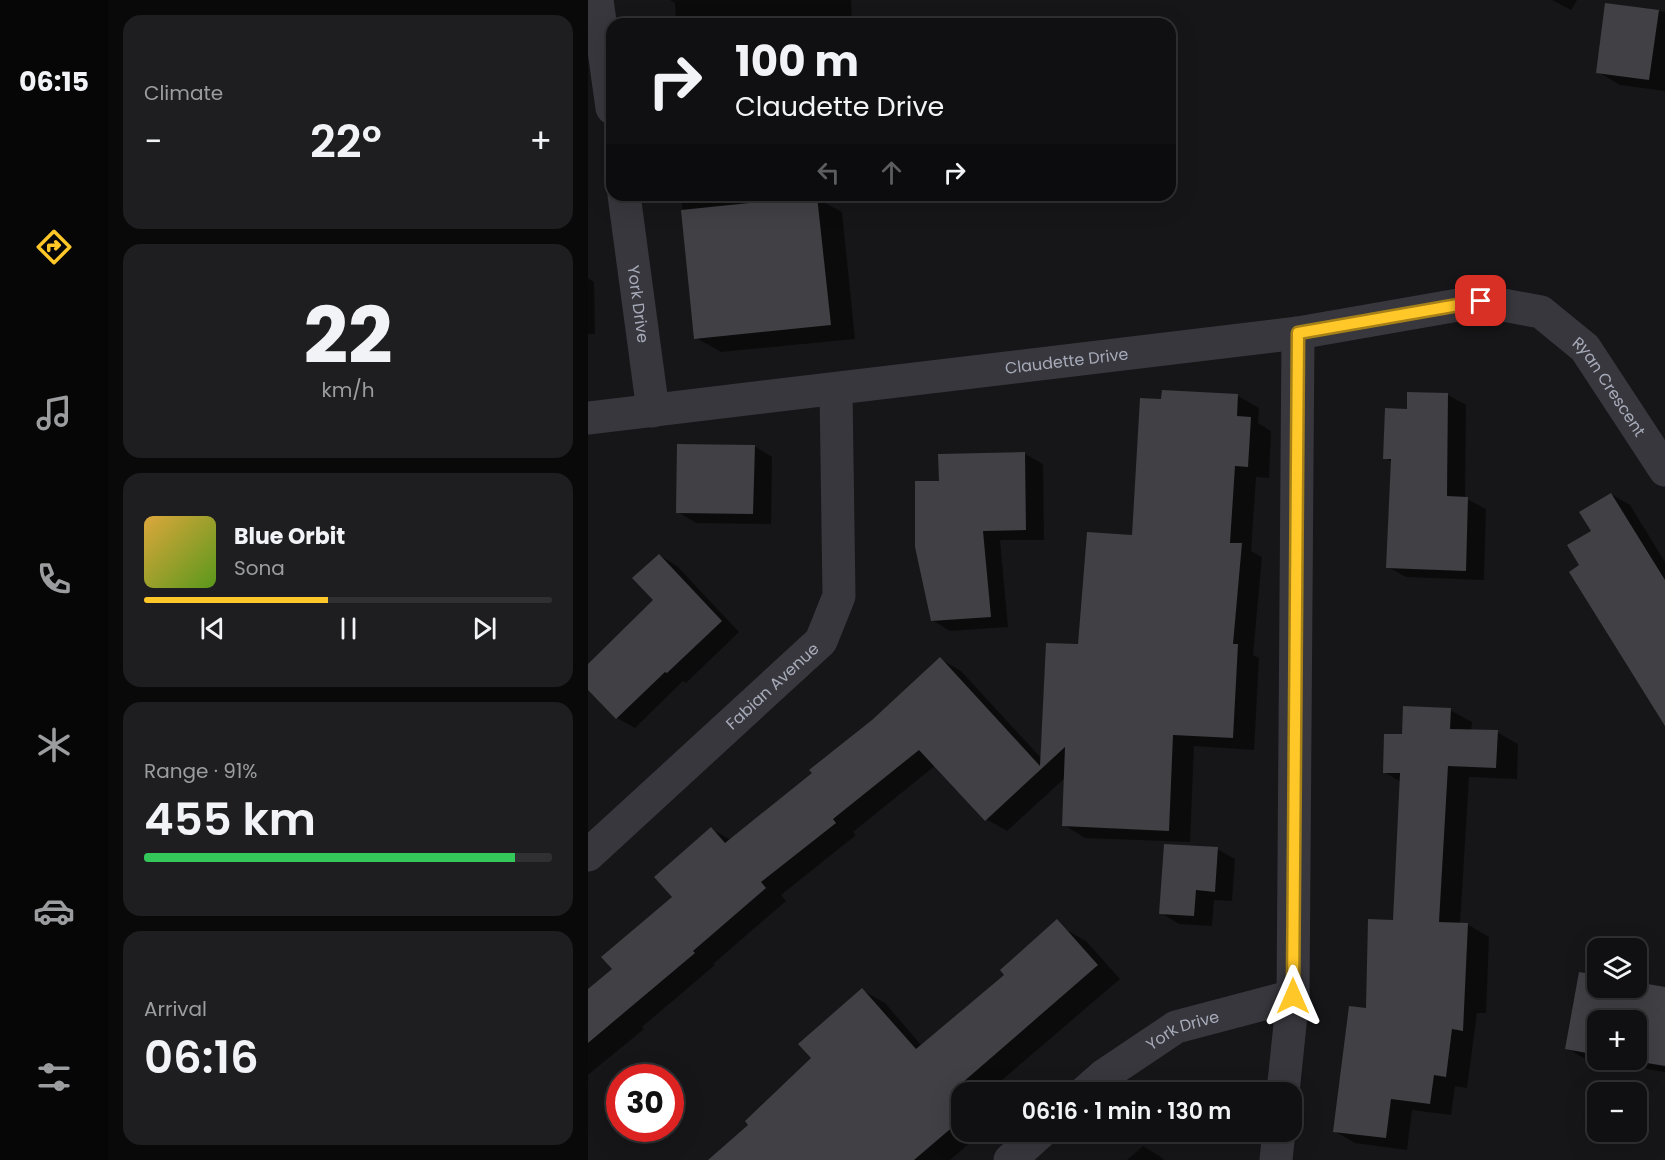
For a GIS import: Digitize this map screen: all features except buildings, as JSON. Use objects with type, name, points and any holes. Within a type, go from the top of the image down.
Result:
[{"type":"street","points":[[597,0],[606,65]]},
{"type":"street","name":"York Drive","points":[[625,201],[653,411]]},
{"type":"street","name":"Claudette Drive","points":[[588,418],[1298,333],[1481,301],[1541,312]]},
{"type":"street","name":"Ryan Crescent","points":[[1541,312],[1586,348],[1665,470]]},
{"type":"street","points":[[1284,1082],[1293,996],[1298,333]]},
{"type":"street","name":"Fabian Avenue","points":[[588,855],[821,641],[839,596],[836,390]]},
{"type":"street","name":"York Drive","points":[[1096,1082],[1176,1027],[1293,996]]},
{"type":"street","points":[[1010,1160],[1030,1142]]},
{"type":"street","points":[[1276,1160],[1278,1142]]},
{"type":"route","points":[[1293,996],[1298,333],[1481,301]]}]
